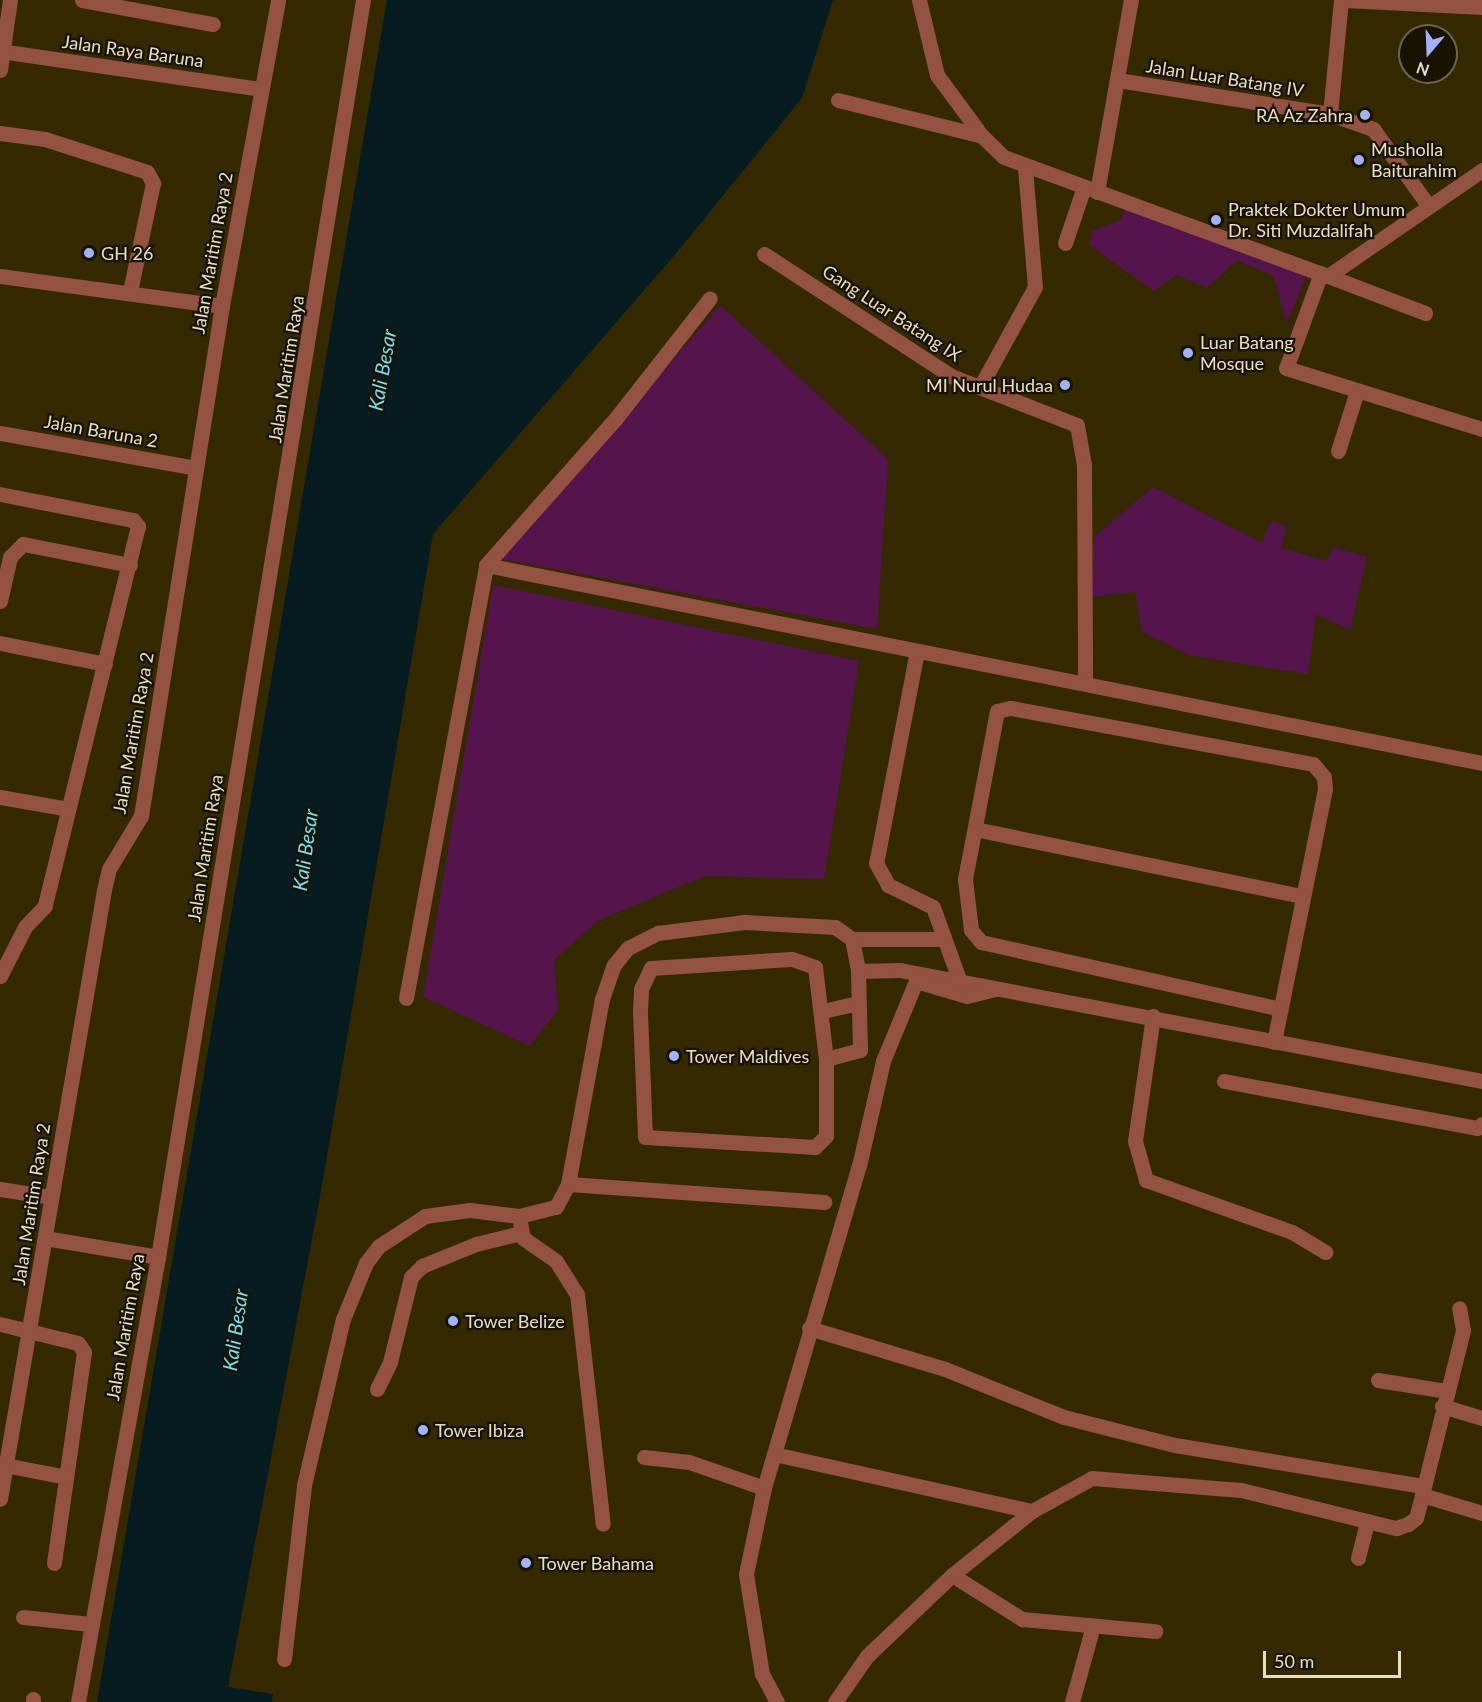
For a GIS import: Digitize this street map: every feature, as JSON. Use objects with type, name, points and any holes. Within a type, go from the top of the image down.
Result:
[{"type":"street","points":[[0,70],[10,0]]},
{"type":"street","points":[[82,0],[213,24]]},
{"type":"street","name":"Jalan Maritim Raya 2","points":[[0,1499],[3,1465],[30,1329],[109,869],[141,816],[222,306],[278,0]]},
{"type":"street","name":"Jalan Maritim Raya","points":[[78,1702],[158,1257],[363,0]]},
{"type":"street","points":[[919,0],[937,75],[982,136],[1025,167],[1091,189],[1425,313]]},
{"type":"street","points":[[1065,243],[1091,189],[1118,80],[1131,0]]},
{"type":"street","points":[[1330,114],[1343,0],[1482,7]]},
{"type":"street","name":"Jalan Raya Baruna","points":[[1,51],[260,89]]},
{"type":"street","name":"Jalan Luar Batang IV","points":[[1118,80],[1330,114],[1379,133],[1428,205]]},
{"type":"street","points":[[838,100],[982,136]]},
{"type":"street","points":[[0,133],[45,139],[147,172],[153,183],[130,291]]},
{"type":"street","points":[[980,387],[1030,302],[1037,272],[1025,167]]},
{"type":"street","points":[[1482,170],[1324,275],[1284,364],[1357,391],[1482,429]]},
{"type":"street","name":"Gang Luar Batang IX","points":[[764,254],[951,376],[1067,420],[1081,432],[1085,683]]},
{"type":"street","points":[[0,276],[130,291],[222,306]]},
{"type":"street","points":[[406,998],[486,565],[616,418],[710,298]]},
{"type":"street","points":[[1338,451],[1357,391]]},
{"type":"street","name":"Jalan Baruna 2","points":[[0,433],[196,468]]},
{"type":"street","points":[[0,494],[133,520],[137,536],[45,906],[25,927],[0,976]]},
{"type":"street","points":[[0,601],[10,557],[23,544],[130,565]]},
{"type":"street","points":[[486,565],[1481,760]]},
{"type":"street","points":[[0,643],[105,664]]},
{"type":"street","points":[[917,651],[876,863],[888,885],[933,907],[960,982]]},
{"type":"street","points":[[1274,1042],[1281,1009],[1300,896],[1325,789],[1324,777],[1313,764],[1010,708],[997,711],[965,879],[971,930],[981,942],[1281,1009]]},
{"type":"street","points":[[0,797],[68,809]]},
{"type":"street","points":[[975,829],[1300,896]]},
{"type":"street","points":[[284,1659],[304,1485],[343,1319],[366,1263],[379,1246],[425,1216],[470,1210],[519,1216],[556,1207],[568,1184],[602,999],[614,965],[628,948],[658,933],[744,921],[835,927],[852,939],[943,939]]},
{"type":"street","points":[[826,1059],[860,1050],[858,971],[852,939]]},
{"type":"street","points":[[792,958],[815,967],[822,1011],[829,1125],[816,1147],[645,1137],[640,999],[651,968],[792,958]]},
{"type":"street","points":[[858,971],[900,970],[994,989],[1153,1016],[1274,1042],[1482,1081]]},
{"type":"street","points":[[777,1702],[762,1674],[746,1574],[764,1488],[809,1328],[859,1166],[883,1061],[916,981],[967,996],[994,989]]},
{"type":"street","points":[[822,1011],[858,1003]]},
{"type":"street","points":[[1153,1016],[1136,1141],[1146,1180],[1292,1232],[1325,1252]]},
{"type":"street","points":[[1224,1081],[1477,1128],[1482,1124]]},
{"type":"street","points":[[568,1184],[824,1202]]},
{"type":"street","points":[[0,1189],[51,1197]]},
{"type":"street","points":[[519,1216],[521,1233],[556,1261],[577,1294],[603,1524]]},
{"type":"street","points":[[377,1389],[390,1362],[411,1277],[422,1266],[476,1244],[521,1233]]},
{"type":"street","points":[[45,1238],[158,1257]]},
{"type":"street","points":[[835,1702],[867,1656],[952,1575],[1032,1511],[1092,1478],[1241,1490],[1396,1528],[1408,1524],[1416,1518],[1463,1330],[1459,1308]]},
{"type":"street","points":[[0,1324],[30,1329],[78,1343],[84,1352],[54,1563]]},
{"type":"street","points":[[809,1328],[945,1369],[1064,1417],[1175,1445],[1423,1491],[1482,1513]]},
{"type":"street","points":[[1378,1380],[1444,1399],[1482,1418]]},
{"type":"street","points":[[774,1454],[1032,1511]]},
{"type":"street","points":[[644,1457],[689,1462],[764,1488]]},
{"type":"street","points":[[3,1465],[66,1478]]},
{"type":"street","points":[[1358,1558],[1367,1521]]},
{"type":"street","points":[[952,1575],[1012,1616],[1155,1631]]},
{"type":"street","points":[[23,1617],[91,1624]]},
{"type":"street","points":[[1072,1702],[1094,1626]]},
{"type":"shaded area","points":[[1124,209],[1308,271],[1287,323],[1273,276],[1237,260],[1207,288],[1176,275],[1154,291],[1089,245],[1092,231],[1121,220]]},
{"type":"shaded area","points":[[720,305],[888,459],[877,629],[501,559]]},
{"type":"shaded area","points":[[1153,487],[1262,543],[1270,521],[1287,526],[1281,548],[1327,561],[1333,547],[1367,557],[1350,630],[1316,614],[1308,674],[1189,655],[1142,632],[1135,592],[1092,597],[1093,538]]},
{"type":"shaded area","points":[[493,585],[859,661],[824,879],[705,876],[599,920],[554,960],[558,1009],[530,1046],[423,997]]},
{"type":"water","name":"Kali Besar","points":[[387,0],[833,0],[802,98],[678,251],[433,534],[321,1191],[228,1687],[273,1694],[272,1702],[97,1702]]},
{"type":"place","name":"RA Az Zahra","points":[[1365,115]]},
{"type":"place","name":"Musholla Baiturahim","points":[[1359,160]]},
{"type":"place","name":"Praktek Dokter Umum Dr. Siti Muzdalifah","points":[[1216,220]]},
{"type":"place","name":"GH 26","points":[[89,253]]},
{"type":"place","name":"Luar Batang Mosque","points":[[1188,353]]},
{"type":"place","name":"MI Nurul Hudaa","points":[[1065,385]]},
{"type":"place","name":"Tower Maldives","points":[[674,1056]]},
{"type":"place","name":"Tower Belize","points":[[453,1321]]},
{"type":"place","name":"Tower Ibiza","points":[[423,1430]]},
{"type":"place","name":"Tower Bahama","points":[[526,1563]]}]
